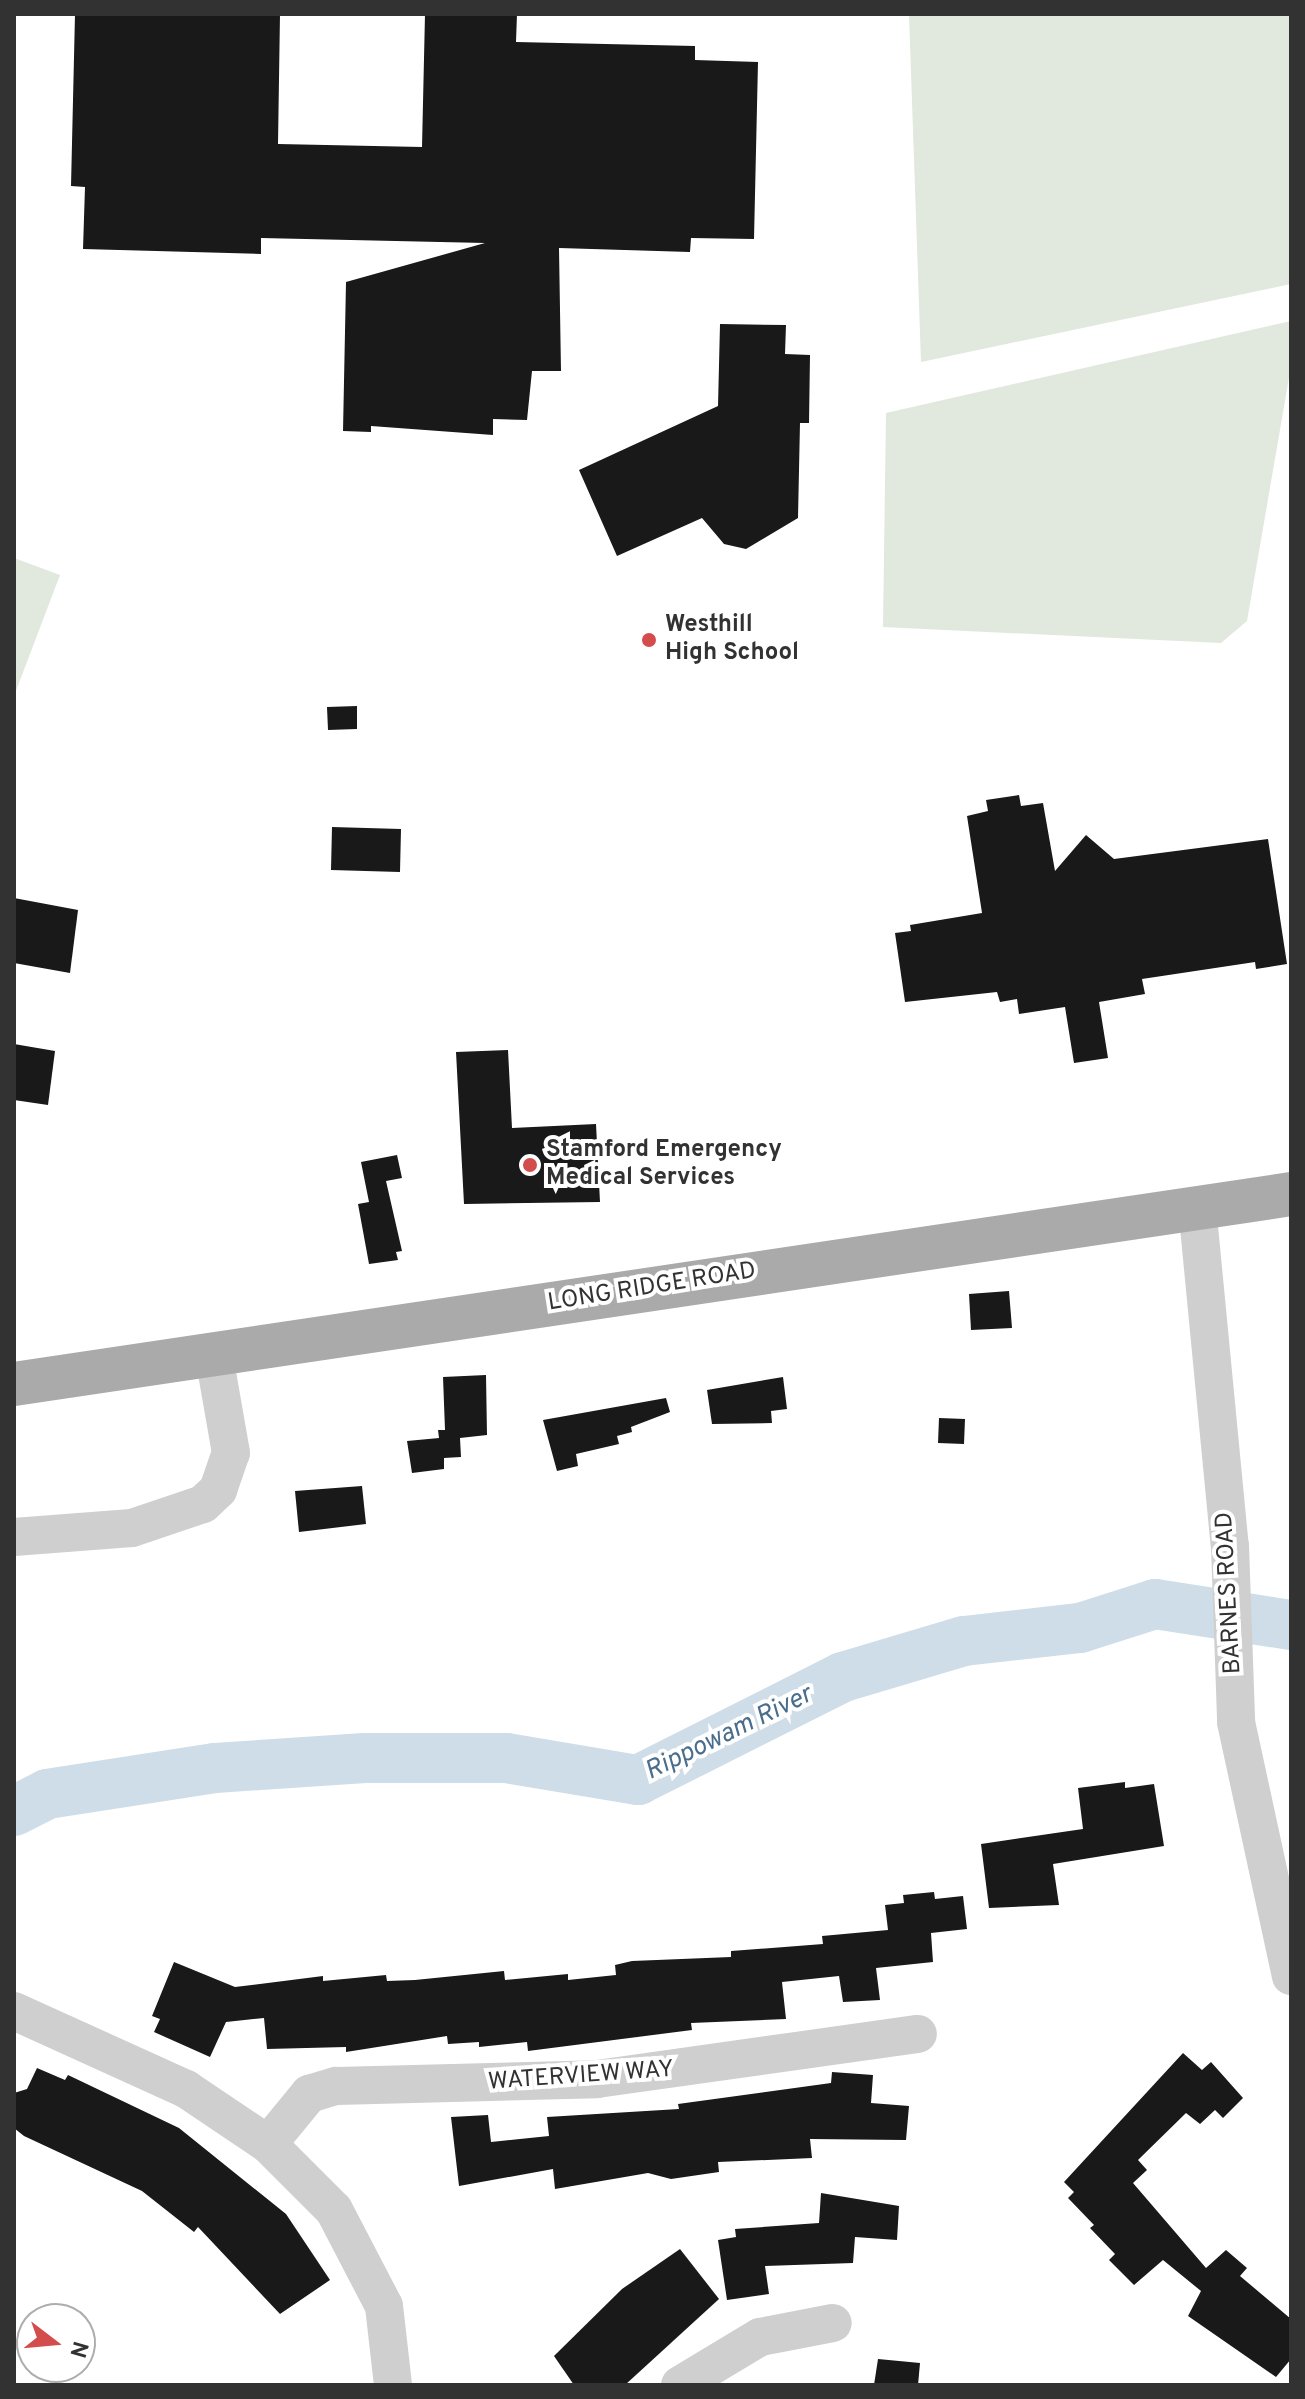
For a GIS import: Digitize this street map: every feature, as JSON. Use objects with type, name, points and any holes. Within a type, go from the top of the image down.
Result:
[{"type":"main road","name":"LONG RIDGE ROAD","points":[[14,1384],[1291,1194]]},
{"type":"street","name":"BARNES ROAD","points":[[1197,1206],[1230,1546],[1234,1704],[1291,1976]]},
{"type":"street","points":[[14,1537],[164,1523],[210,1497],[227,1473],[231,1453],[214,1356]]},
{"type":"street","points":[[14,2011],[186,2089],[268,2144],[334,2210],[384,2306],[393,2385]]},
{"type":"street","name":"WATERVIEW WAY","points":[[268,2144],[309,2094],[336,2086],[597,2079],[918,2034]]},
{"type":"street","points":[[680,2385],[731,2349],[760,2337],[833,2323]]},
{"type":"shaded area","points":[[909,14],[1291,14],[1291,284],[921,362]]},
{"type":"shaded area","points":[[1291,321],[1291,366],[1247,621],[1221,643],[883,627],[886,413]]},
{"type":"shaded area","points":[[14,558],[60,575],[14,696]]},
{"type":"building","points":[[75,14],[280,14],[278,144],[422,147],[425,14],[517,14],[516,42],[695,46],[695,60],[758,62],[754,239],[691,238],[690,252],[559,248],[561,371],[532,371],[527,420],[493,419],[493,435],[371,426],[371,432],[343,431],[346,282],[485,243],[261,238],[261,254],[83,249],[85,187],[71,186]]},
{"type":"building","points":[[720,324],[786,325],[785,354],[810,355],[809,423],[800,423],[798,518],[746,549],[724,544],[702,518],[617,556],[579,470],[718,406]]},
{"type":"building","points":[[357,706],[357,729],[328,730],[327,707]]},
{"type":"building","points":[[1019,795],[1021,806],[1043,803],[1055,871],[1086,835],[1114,859],[1268,839],[1287,964],[1256,969],[1255,962],[1142,979],[1145,994],[1099,1002],[1108,1058],[1074,1063],[1065,1007],[1019,1014],[1017,999],[1000,1002],[997,992],[905,1002],[895,933],[911,931],[910,925],[982,913],[967,816],[988,811],[986,800]]},
{"type":"building","points":[[332,827],[401,829],[400,872],[331,870]]},
{"type":"building","points":[[14,898],[78,910],[70,973],[14,963]]},
{"type":"building","points":[[14,1044],[55,1051],[48,1105],[14,1100]]},
{"type":"building","name":"Stamford Emergency Medical Services","points":[[508,1050],[512,1128],[596,1124],[600,1202],[464,1204],[456,1052]]},
{"type":"building","points":[[397,1155],[402,1178],[386,1181],[402,1251],[396,1252],[398,1260],[369,1264],[358,1204],[369,1202],[361,1162]]},
{"type":"building","points":[[1009,1291],[1012,1328],[971,1330],[969,1294]]},
{"type":"building","points":[[486,1375],[487,1435],[460,1438],[461,1457],[444,1458],[444,1469],[412,1473],[407,1441],[439,1438],[438,1430],[445,1430],[443,1377]]},
{"type":"building","points":[[783,1377],[787,1409],[771,1411],[772,1423],[712,1424],[707,1390]]},
{"type":"building","points":[[666,1398],[670,1412],[631,1427],[632,1432],[617,1436],[619,1444],[576,1454],[578,1466],[557,1471],[543,1420]]},
{"type":"building","points":[[939,1418],[965,1419],[964,1444],[938,1443]]},
{"type":"building","points":[[362,1486],[366,1524],[299,1532],[295,1491]]},
{"type":"building","points":[[1125,1782],[1125,1788],[1154,1784],[1164,1846],[1053,1864],[1059,1905],[989,1908],[981,1844],[1083,1829],[1078,1788]]},
{"type":"building","points":[[934,1892],[935,1899],[963,1896],[967,1929],[931,1933],[933,1962],[876,1968],[880,2000],[843,2002],[839,1976],[782,1982],[786,2019],[691,2023],[692,2030],[528,2051],[527,2042],[479,2047],[479,2042],[448,2044],[447,2036],[346,2052],[346,2047],[267,2049],[264,2018],[226,2022],[210,2057],[154,2032],[160,2019],[152,2016],[174,1962],[235,1987],[323,1976],[323,1981],[386,1975],[387,1981],[504,1971],[505,1980],[568,1974],[568,1980],[616,1975],[615,1965],[632,1961],[731,1957],[731,1951],[823,1944],[822,1936],[888,1930],[885,1905],[904,1903],[903,1895]]},
{"type":"building","points":[[1183,2053],[1202,2070],[1211,2062],[1243,2098],[1223,2118],[1215,2110],[1200,2124],[1186,2113],[1138,2160],[1147,2170],[1133,2183],[1206,2268],[1226,2250],[1247,2268],[1240,2276],[1291,2319],[1291,2359],[1276,2377],[1188,2316],[1201,2291],[1163,2260],[1134,2285],[1109,2260],[1115,2254],[1090,2228],[1094,2225],[1068,2198],[1074,2192],[1064,2182]]},
{"type":"building","points":[[37,2068],[65,2080],[68,2075],[179,2128],[286,2214],[330,2280],[280,2314],[198,2227],[194,2232],[142,2191],[24,2136],[14,2128],[14,2093],[27,2089]]},
{"type":"building","points":[[832,2072],[873,2075],[871,2103],[909,2106],[906,2140],[810,2139],[812,2158],[718,2162],[719,2172],[671,2179],[648,2173],[555,2189],[553,2169],[459,2186],[451,2117],[488,2115],[491,2142],[549,2136],[547,2117],[679,2109],[678,2104],[831,2083]]},
{"type":"building","points":[[821,2193],[899,2206],[897,2240],[855,2237],[853,2263],[765,2266],[769,2294],[727,2300],[718,2240],[736,2237],[735,2229],[819,2223]]},
{"type":"building","points":[[680,2249],[719,2299],[625,2385],[574,2385],[554,2356],[622,2289]]},
{"type":"building","points":[[878,2359],[920,2363],[918,2385],[874,2385]]},
{"type":"waterway","name":"Rippowam River","points":[[14,1811],[47,1794],[215,1768],[365,1758],[506,1758],[638,1780],[843,1677],[964,1641],[1080,1628],[1155,1604],[1291,1625]]},
{"type":"place","name":"Westhill High School","points":[[649,640]]},
{"type":"place","name":"Stamford Emergency Medical Services","points":[[530,1165]]}]
